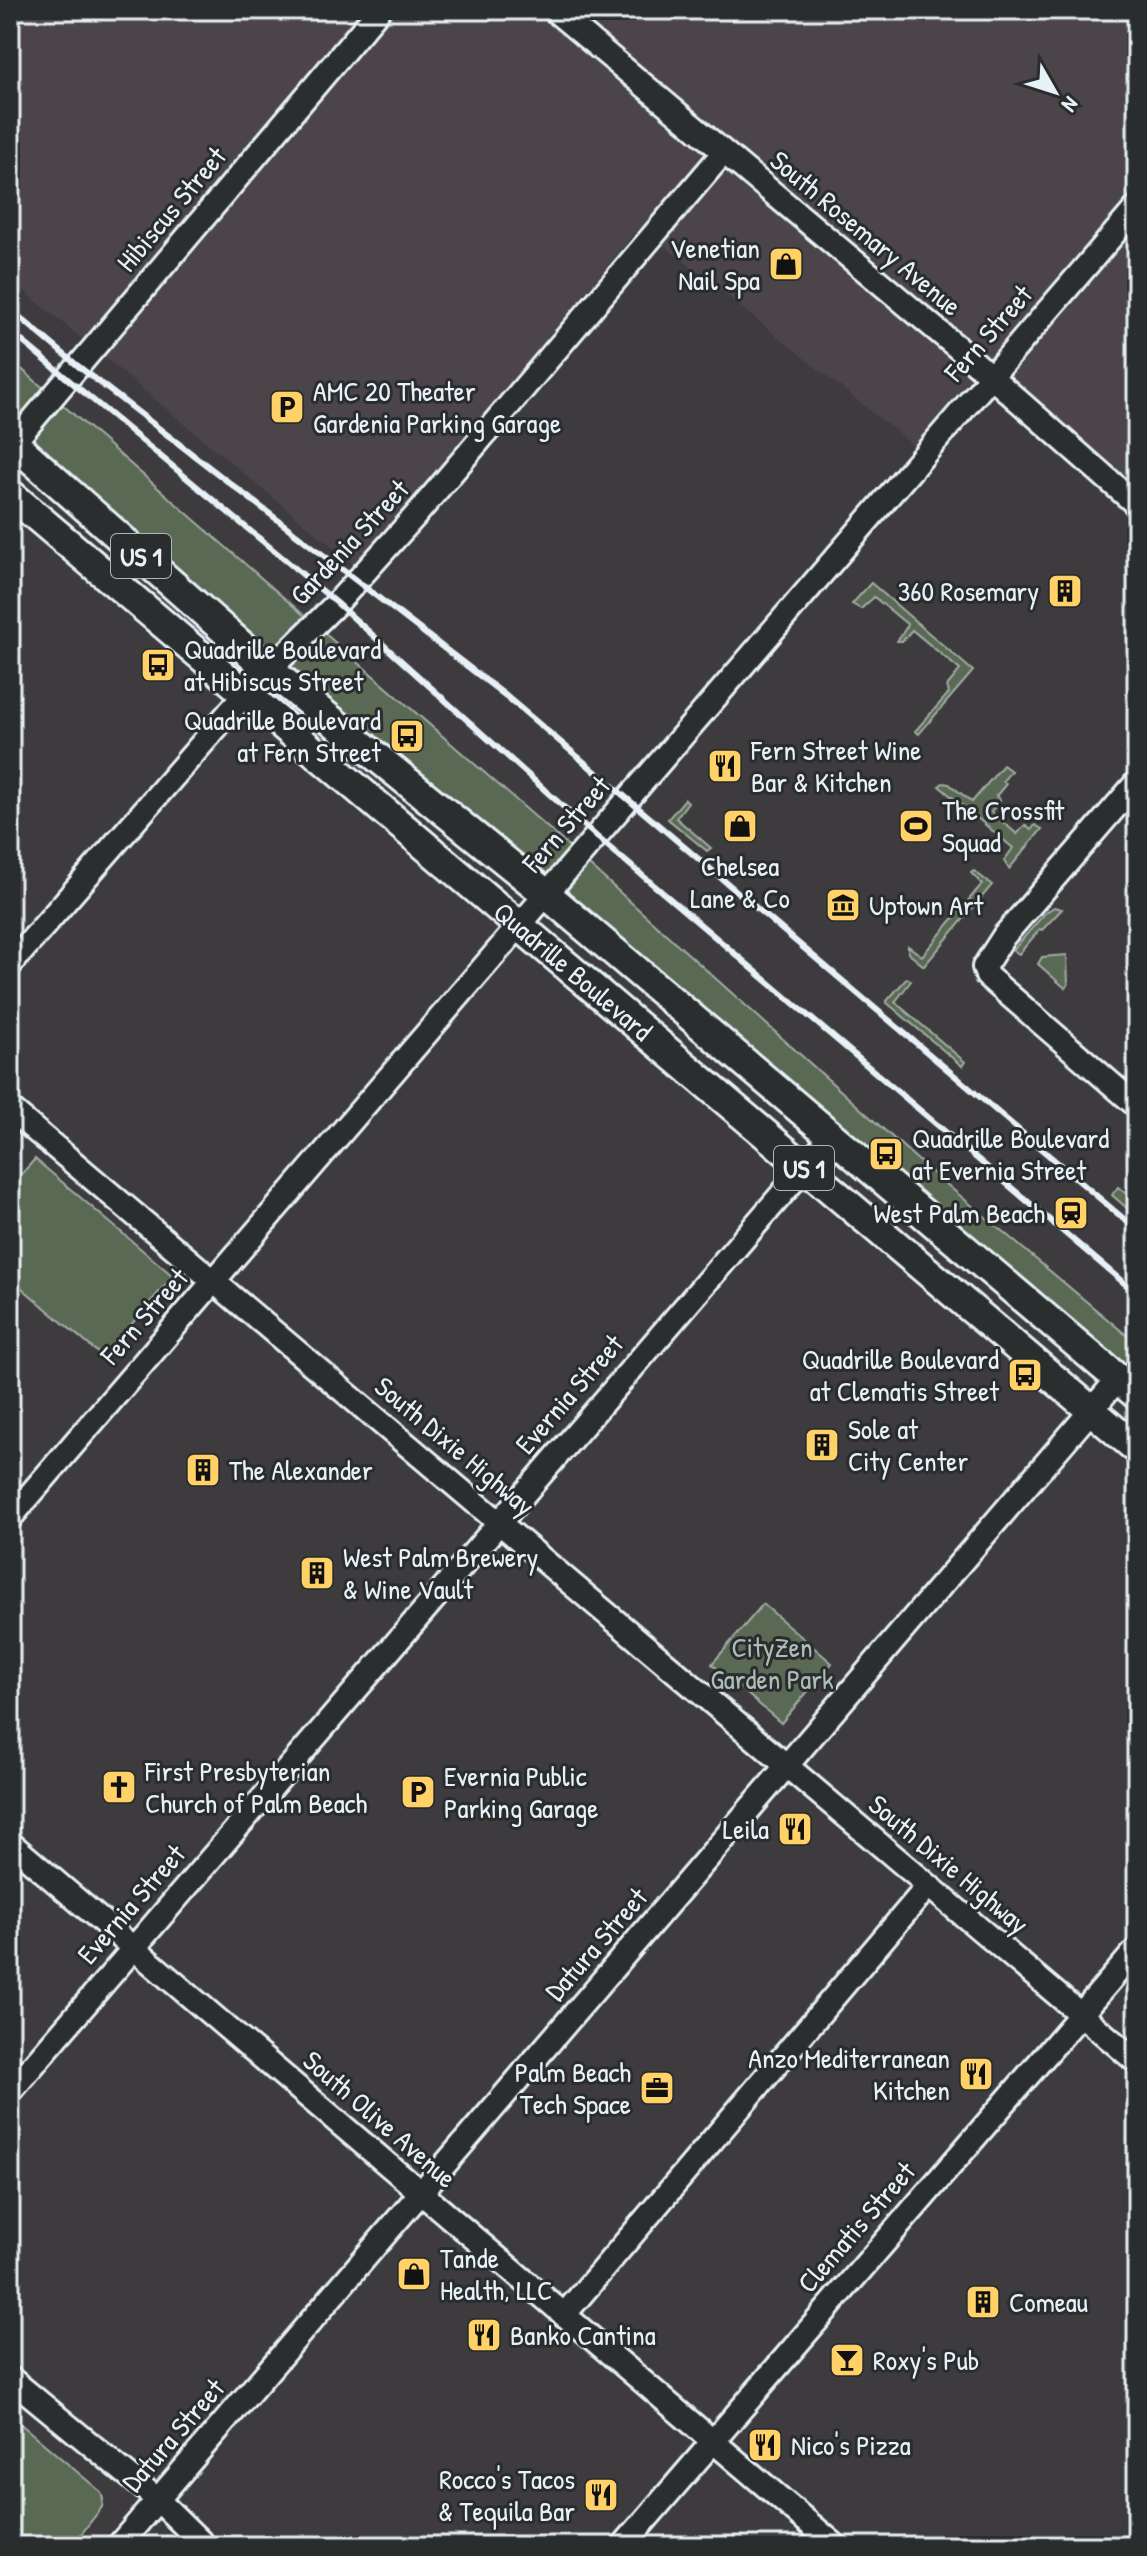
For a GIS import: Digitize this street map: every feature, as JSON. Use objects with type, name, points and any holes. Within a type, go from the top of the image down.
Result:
[{"type":"main road","name":"Quadrille Boulevard","points":[[11,443],[268,669],[545,893],[1128,1387]]},
{"type":"main road","name":"Quadrille Boulevard","points":[[10,494],[1137,1449]]},
{"type":"street","name":"Hibiscus Street","points":[[11,443],[379,10]]},
{"type":"street","name":"South Rosemary Avenue","points":[[554,10],[991,376],[1137,505]]},
{"type":"street","name":"Gardenia Street","points":[[10,965],[246,693],[337,603],[397,537],[723,153]]},
{"type":"street","name":"Fern Street","points":[[10,1518],[1137,207]]},
{"type":"street","points":[[1137,782],[1004,936],[987,961],[985,972],[1137,1106]]},
{"type":"street","name":"South Dixie Highway","points":[[10,1109],[1137,2062]]},
{"type":"street","name":"Evernia Street","points":[[10,2092],[831,1137]]},
{"type":"street","name":"Datura Street","points":[[118,2546],[1091,1410],[1128,1387]]},
{"type":"street","name":"South Olive Avenue","points":[[10,1843],[836,2546]]},
{"type":"street","points":[[564,2315],[928,1886]]},
{"type":"street","name":"Clematis Street","points":[[623,2546],[1137,1949]]},
{"type":"street","points":[[10,2378],[157,2499],[205,2546]]},
{"type":"shaded area","points":[[10,10],[1137,10],[1137,480],[1132,487],[984,361],[914,446],[640,226],[358,568],[10,279]]},
{"type":"green space","points":[[10,359],[548,828],[920,1162],[1137,1344],[1137,1380],[10,429]]},
{"type":"green space","points":[[871,583],[973,671],[919,734],[915,731],[949,693],[947,686],[960,670],[912,630],[902,641],[897,641],[908,625],[874,597],[861,609],[852,604]]},
{"type":"green space","points":[[1003,765],[1011,771],[1003,781],[1006,784],[996,796],[1000,800],[991,812],[1017,834],[1025,825],[1031,830],[1035,825],[1042,829],[1009,869],[1004,861],[1013,848],[939,786],[949,784],[972,802]]},
{"type":"green space","points":[[685,799],[688,802],[676,818],[711,848],[707,851],[668,819]]},
{"type":"green space","points":[[974,871],[992,885],[924,966],[908,953],[908,946],[922,956],[982,884],[971,873]]},
{"type":"green space","points":[[1054,907],[1062,909],[1019,954],[1013,950],[1046,912]]},
{"type":"green space","points":[[1067,955],[1068,985],[1065,988],[1038,964],[1042,957]]},
{"type":"green space","points":[[907,978],[911,981],[895,1002],[965,1062],[962,1066],[886,1002]]},
{"type":"green space","points":[[35,1159],[173,1276],[103,1357],[10,1278],[10,1187]]},
{"type":"green space","points":[[1118,1187],[1137,1203],[1137,1217],[1112,1195]]},
{"type":"green space","name":"CityZen Garden Park","points":[[763,1604],[832,1663],[781,1723],[712,1664]]},
{"type":"green space","points":[[10,2415],[101,2492],[102,2507],[72,2546],[10,2546]]},
{"type":"railway","points":[[10,309],[78,366],[506,696],[1137,1230]]},
{"type":"railway","points":[[10,331],[337,603],[597,837],[1137,1294]]},
{"type":"place","name":"Venetian Nail Spa","points":[[786,264]]},
{"type":"place","name":"AMC 20 Theater Gardenia Parking Garage","points":[[287,407]]},
{"type":"place","name":"360 Rosemary","points":[[1065,591]]},
{"type":"place","name":"Quadrille Boulevard at Hibiscus Street","points":[[158,665]]},
{"type":"place","name":"Quadrille Boulevard at Fern Street","points":[[407,736]]},
{"type":"place","name":"Fern Street Wine Bar & Kitchen","points":[[725,766]]},
{"type":"place","name":"Chelsea Lane & Co","points":[[740,826]]},
{"type":"place","name":"The Crossfit Squad","points":[[916,826]]},
{"type":"place","name":"Uptown Art","points":[[843,905]]},
{"type":"place","name":"Quadrille Boulevard at Evernia Street","points":[[886,1154]]},
{"type":"place","name":"West Palm Beach","points":[[1071,1213]]},
{"type":"place","name":"Quadrille Boulevard at Clematis Street","points":[[1025,1375]]},
{"type":"place","name":"Sole at City Center","points":[[822,1445]]},
{"type":"place","name":"The Alexander","points":[[203,1470]]},
{"type":"place","name":"West Palm Brewery & Wine Vault","points":[[317,1573]]},
{"type":"place","name":"First Presbyterian Church of Palm Beach","points":[[119,1787]]},
{"type":"place","name":"Evernia Public Parking Garage","points":[[418,1792]]},
{"type":"place","name":"Leila","points":[[795,1829]]},
{"type":"place","name":"Anzo Mediterranean Kitchen","points":[[976,2074]]},
{"type":"place","name":"Palm Beach Tech Space","points":[[657,2088]]},
{"type":"place","name":"Tande Health, LLC","points":[[414,2274]]},
{"type":"place","name":"Comeau","points":[[983,2302]]},
{"type":"place","name":"Banko Cantina","points":[[484,2335]]},
{"type":"place","name":"Roxy's Pub","points":[[847,2360]]},
{"type":"place","name":"Nico's Pizza","points":[[765,2445]]},
{"type":"place","name":"Rocco's Tacos & Tequila Bar","points":[[601,2495]]}]
